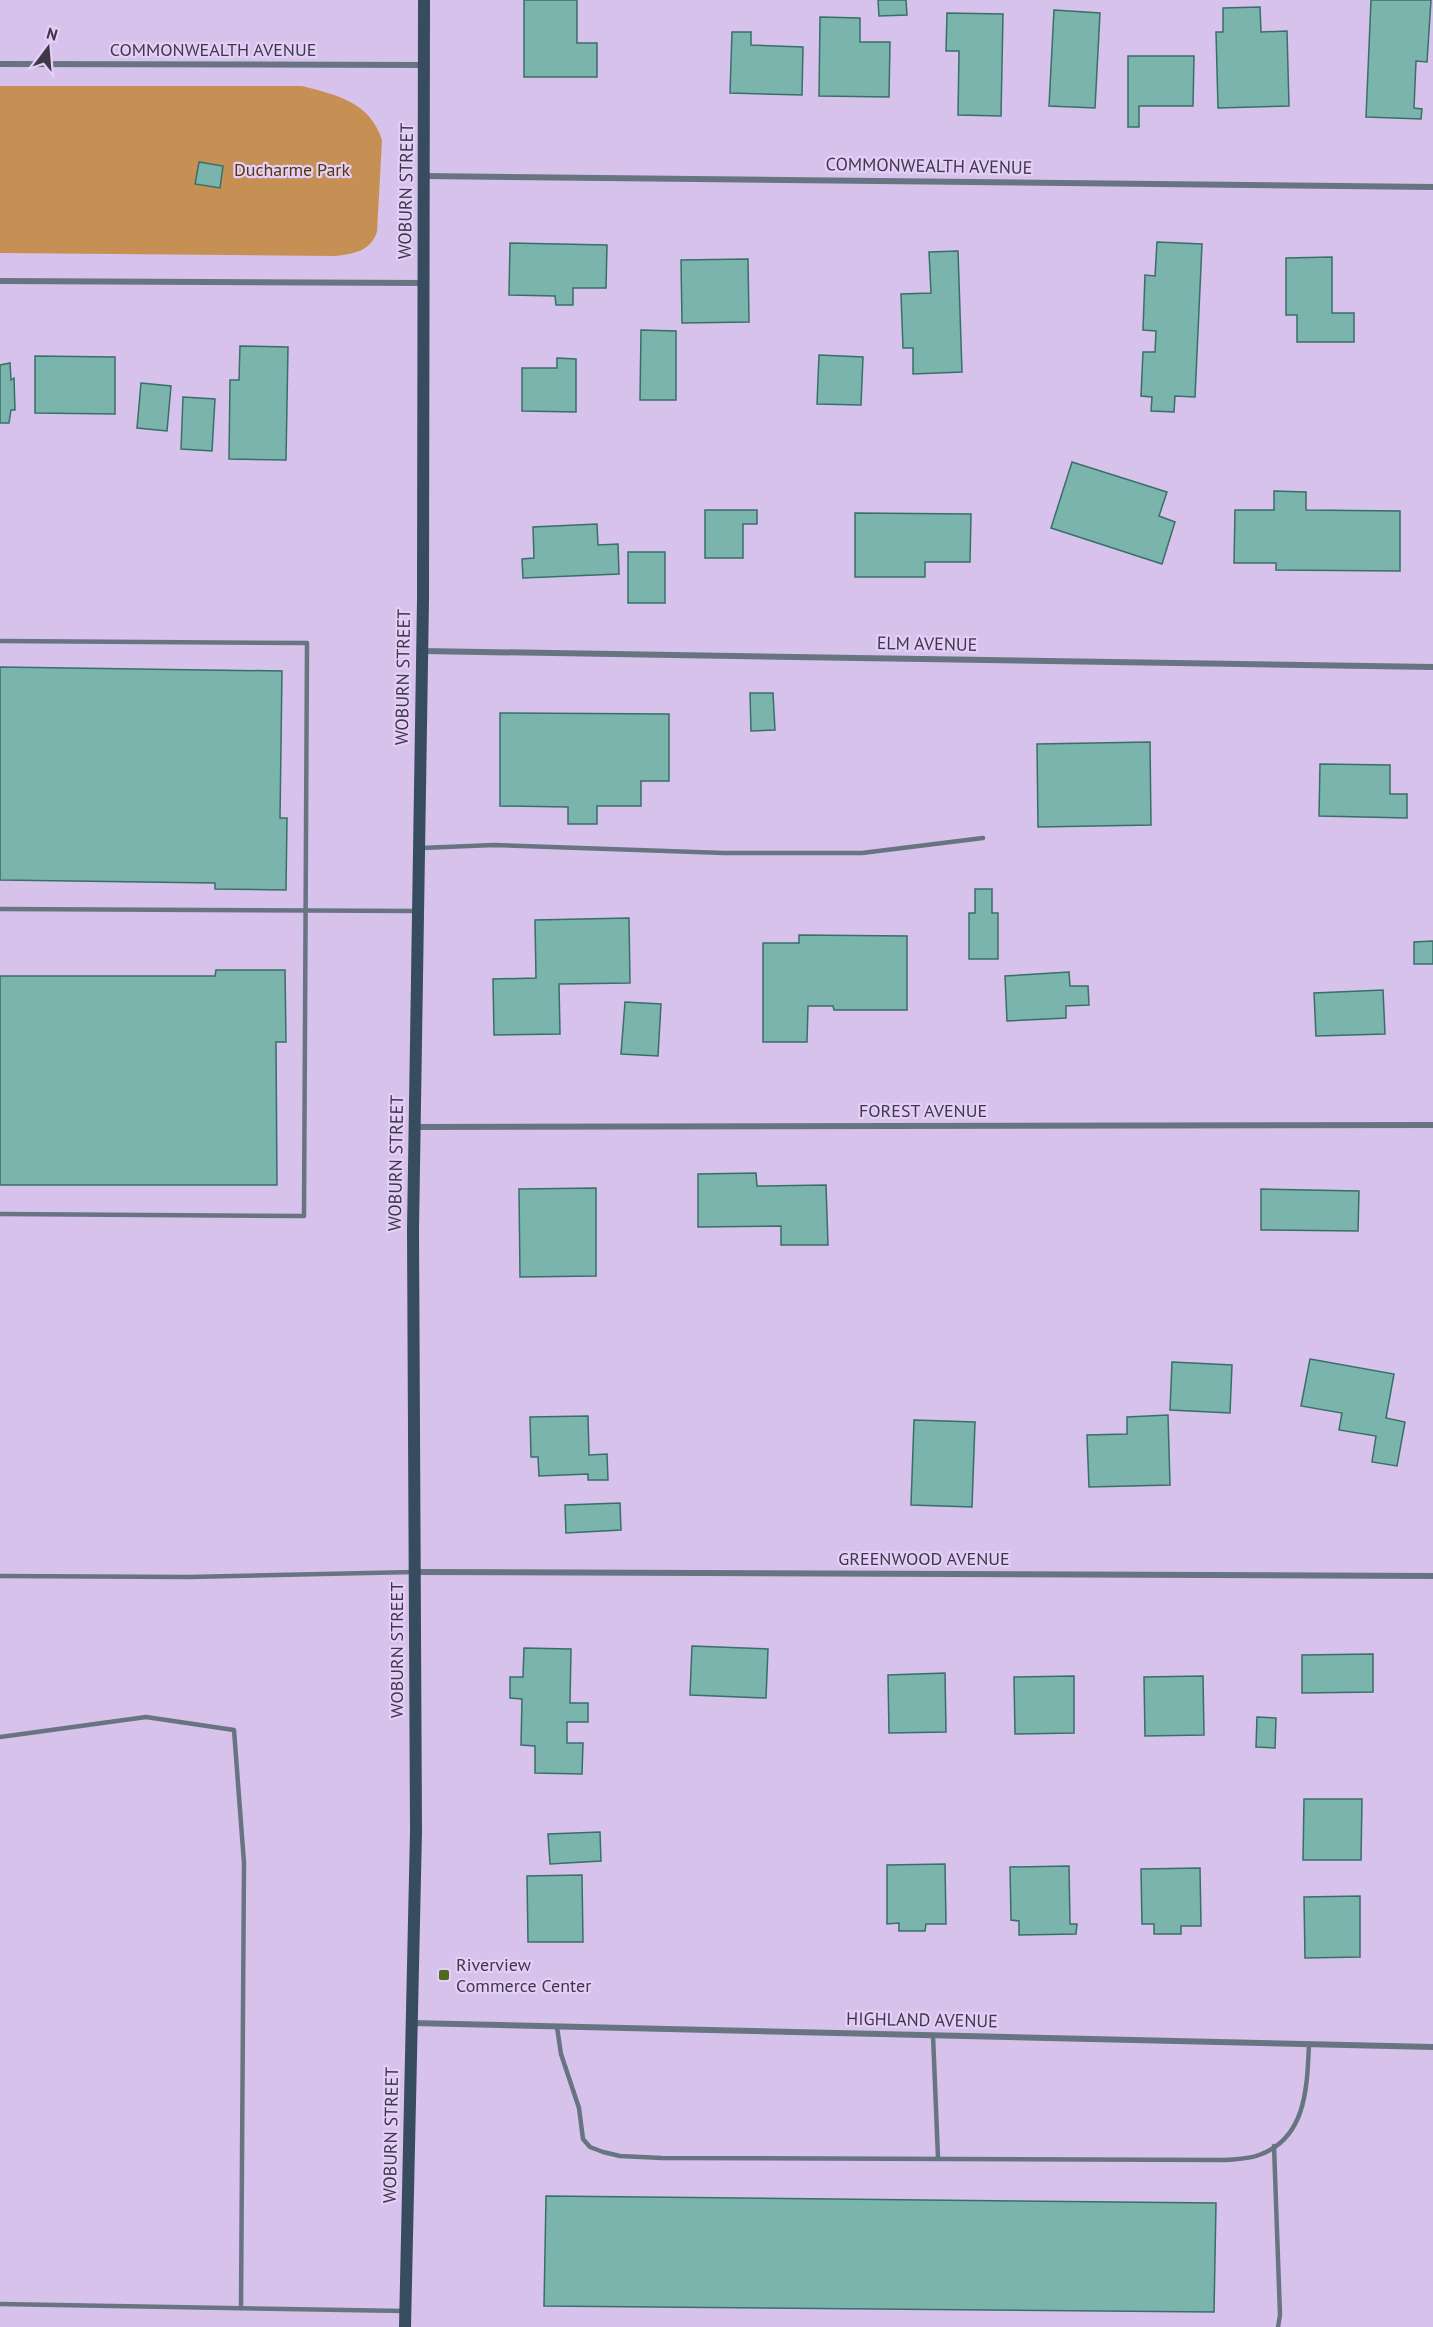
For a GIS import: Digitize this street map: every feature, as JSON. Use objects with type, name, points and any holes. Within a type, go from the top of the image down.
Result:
[{"type":"main road","name":"WOBURN STREET","points":[[405,2327],[416,1831],[414,1127],[422,651],[424,0]]},
{"type":"street","name":"COMMONWEALTH AVENUE","points":[[0,64],[425,65]]},
{"type":"street","name":"COMMONWEALTH AVENUE","points":[[424,176],[1433,187]]},
{"type":"street","points":[[0,280],[423,283]]},
{"type":"street","name":"ELM AVENUE","points":[[422,651],[1433,667]]},
{"type":"street","name":"FOREST AVENUE","points":[[414,1127],[1433,1125]]},
{"type":"street","name":"GREENWOOD AVENUE","points":[[415,1572],[1433,1576]]},
{"type":"street","name":"HIGHLAND AVENUE","points":[[411,2023],[1433,2047]]},
{"type":"lane","points":[[0,641],[307,643],[304,1216],[0,1214]]},
{"type":"lane","points":[[418,848],[494,845],[724,853],[862,852],[983,838]]},
{"type":"lane","points":[[0,909],[419,911]]},
{"type":"lane","points":[[0,1576],[189,1577],[415,1572]]},
{"type":"lane","points":[[0,1737],[146,1717],[234,1730],[244,1863],[241,2308]]},
{"type":"lane","points":[[557,2027],[561,2054],[579,2108],[583,2139],[590,2147],[603,2152],[620,2156],[662,2158],[1226,2160],[1259,2155],[1290,2133],[1301,2113],[1306,2088],[1309,2044]]},
{"type":"lane","points":[[933,2035],[938,2158]]},
{"type":"lane","points":[[1274,2146],[1280,2315],[1278,2327]]},
{"type":"lane","points":[[0,2304],[405,2311]]},
{"type":"green space","name":"Ducharme Park","points":[[0,86],[302,86],[340,97],[351,102],[369,117],[377,127],[382,140],[377,232],[370,244],[360,251],[334,256],[0,253]]},
{"type":"building","points":[[524,0],[577,0],[577,43],[597,43],[597,77],[524,77]]},
{"type":"building","points":[[878,0],[906,0],[907,15],[879,16]]},
{"type":"building","points":[[1371,0],[1431,0],[1427,62],[1416,61],[1414,108],[1422,109],[1421,119],[1366,117]]},
{"type":"building","points":[[1260,7],[1261,32],[1287,31],[1289,106],[1218,108],[1216,32],[1223,32],[1223,8]]},
{"type":"building","points":[[1054,10],[1100,13],[1095,108],[1049,106]]},
{"type":"building","points":[[947,13],[1003,14],[1001,116],[958,115],[959,51],[946,51]]},
{"type":"building","points":[[820,17],[860,18],[860,42],[890,42],[889,97],[819,96]]},
{"type":"building","points":[[732,32],[751,32],[751,45],[803,47],[802,95],[730,93]]},
{"type":"building","points":[[1128,56],[1194,56],[1193,106],[1139,106],[1139,127],[1128,127]]},
{"type":"building","points":[[199,162],[223,166],[220,188],[195,184]]},
{"type":"building","points":[[1157,242],[1202,244],[1195,397],[1175,396],[1174,412],[1151,411],[1152,397],[1141,396],[1143,352],[1155,352],[1156,331],[1143,330],[1145,275],[1155,276]]},
{"type":"building","points":[[510,243],[607,245],[606,288],[573,288],[573,305],[556,305],[555,296],[509,295]]},
{"type":"building","points":[[958,251],[962,372],[913,374],[913,348],[903,348],[901,294],[931,293],[929,252]]},
{"type":"building","points":[[1332,257],[1332,313],[1354,313],[1354,342],[1297,342],[1297,315],[1286,315],[1286,258]]},
{"type":"building","points":[[748,259],[749,322],[682,323],[681,260]]},
{"type":"building","points":[[641,330],[676,331],[676,400],[640,400]]},
{"type":"building","points":[[240,346],[288,347],[286,460],[229,459],[230,380],[239,380]]},
{"type":"building","points":[[819,355],[863,357],[861,405],[817,404]]},
{"type":"building","points":[[35,356],[115,357],[115,414],[35,413]]},
{"type":"building","points":[[557,358],[576,359],[576,412],[522,411],[522,368],[557,368]]},
{"type":"building","points":[[10,363],[11,380],[14,378],[15,410],[11,410],[9,423],[0,423],[0,365]]},
{"type":"building","points":[[141,383],[171,386],[167,431],[137,428]]},
{"type":"building","points":[[183,397],[215,399],[212,451],[181,449]]},
{"type":"building","points":[[1072,462],[1167,492],[1159,516],[1175,522],[1162,564],[1051,528]]},
{"type":"building","points":[[1274,491],[1306,492],[1306,510],[1400,511],[1400,571],[1276,570],[1276,563],[1234,563],[1235,510],[1274,510]]},
{"type":"building","points":[[705,510],[757,510],[757,524],[743,524],[743,558],[705,558]]},
{"type":"building","points":[[855,513],[971,514],[970,562],[925,562],[925,577],[855,577]]},
{"type":"building","points":[[597,524],[598,545],[618,544],[619,574],[523,578],[522,559],[534,558],[533,527]]},
{"type":"building","points":[[628,552],[665,552],[665,603],[628,603]]},
{"type":"building","points":[[0,667],[282,671],[280,818],[287,818],[286,890],[215,889],[215,883],[0,880]]},
{"type":"building","points":[[750,693],[773,693],[775,730],[751,731]]},
{"type":"building","points":[[500,713],[669,714],[669,781],[641,781],[641,806],[597,806],[597,824],[568,824],[568,807],[500,806]]},
{"type":"building","points":[[1150,742],[1151,825],[1038,827],[1037,744]]},
{"type":"building","points":[[1320,764],[1390,765],[1390,794],[1407,794],[1407,818],[1319,816]]},
{"type":"building","points":[[975,889],[992,889],[992,913],[998,913],[998,959],[969,959],[969,913],[975,913]]},
{"type":"building","points":[[629,918],[630,983],[559,984],[560,1034],[494,1035],[493,979],[536,978],[535,920]]},
{"type":"building","points":[[799,935],[907,936],[907,1010],[834,1010],[833,1006],[808,1006],[807,1042],[763,1042],[763,943],[799,943]]},
{"type":"building","points":[[1433,941],[1433,964],[1414,964],[1414,942]]},
{"type":"building","points":[[216,970],[285,970],[286,1042],[276,1042],[277,1185],[0,1185],[0,976],[215,976]]},
{"type":"building","points":[[1069,972],[1070,986],[1088,986],[1089,1005],[1066,1006],[1066,1018],[1007,1021],[1005,976]]},
{"type":"building","points":[[1383,990],[1385,1034],[1316,1036],[1314,993]]},
{"type":"building","points":[[625,1002],[661,1004],[658,1056],[621,1054]]},
{"type":"building","points":[[756,1173],[757,1186],[826,1185],[828,1245],[781,1245],[781,1226],[698,1227],[698,1174]]},
{"type":"building","points":[[596,1188],[596,1276],[520,1277],[519,1189]]},
{"type":"building","points":[[1261,1189],[1359,1191],[1358,1231],[1261,1230]]},
{"type":"building","points":[[1310,1359],[1394,1374],[1386,1418],[1405,1422],[1397,1466],[1372,1462],[1376,1436],[1339,1430],[1342,1413],[1301,1406]]},
{"type":"building","points":[[1172,1362],[1232,1365],[1230,1413],[1170,1410]]},
{"type":"building","points":[[1168,1415],[1170,1485],[1089,1487],[1087,1435],[1127,1434],[1127,1417]]},
{"type":"building","points":[[588,1416],[589,1455],[607,1454],[608,1480],[588,1480],[588,1474],[539,1476],[538,1457],[531,1457],[530,1417]]},
{"type":"building","points":[[914,1420],[975,1422],[972,1507],[911,1505]]},
{"type":"building","points":[[620,1503],[621,1530],[566,1533],[565,1505]]},
{"type":"building","points":[[692,1646],[768,1649],[766,1698],[690,1695]]},
{"type":"building","points":[[524,1648],[571,1649],[570,1703],[588,1703],[588,1722],[567,1722],[567,1743],[583,1743],[582,1774],[535,1773],[535,1746],[521,1745],[522,1699],[510,1698],[510,1677],[523,1677]]},
{"type":"building","points":[[1373,1654],[1373,1692],[1302,1693],[1302,1655]]},
{"type":"building","points":[[945,1673],[946,1732],[889,1733],[888,1675]]},
{"type":"building","points":[[1074,1676],[1074,1733],[1015,1734],[1014,1677]]},
{"type":"building","points":[[1203,1676],[1204,1735],[1145,1736],[1144,1677]]},
{"type":"building","points":[[1257,1717],[1276,1718],[1275,1748],[1256,1747]]},
{"type":"building","points":[[1304,1799],[1362,1799],[1361,1860],[1303,1860]]},
{"type":"building","points":[[600,1832],[601,1861],[550,1864],[548,1834]]},
{"type":"building","points":[[945,1864],[946,1924],[926,1924],[925,1931],[899,1931],[899,1923],[887,1924],[887,1865]]},
{"type":"building","points":[[1069,1866],[1070,1924],[1077,1924],[1076,1934],[1019,1935],[1019,1921],[1011,1920],[1010,1867]]},
{"type":"building","points":[[1200,1868],[1201,1926],[1181,1926],[1181,1934],[1154,1934],[1154,1924],[1142,1924],[1141,1869]]},
{"type":"building","points":[[582,1875],[583,1942],[528,1942],[527,1876]]},
{"type":"building","points":[[1360,1896],[1360,1957],[1305,1958],[1304,1897]]},
{"type":"building","points":[[546,2196],[1216,2203],[1214,2312],[544,2306]]},
{"type":"place","name":"Riverview Commerce Center","points":[[444,1975]]}]
